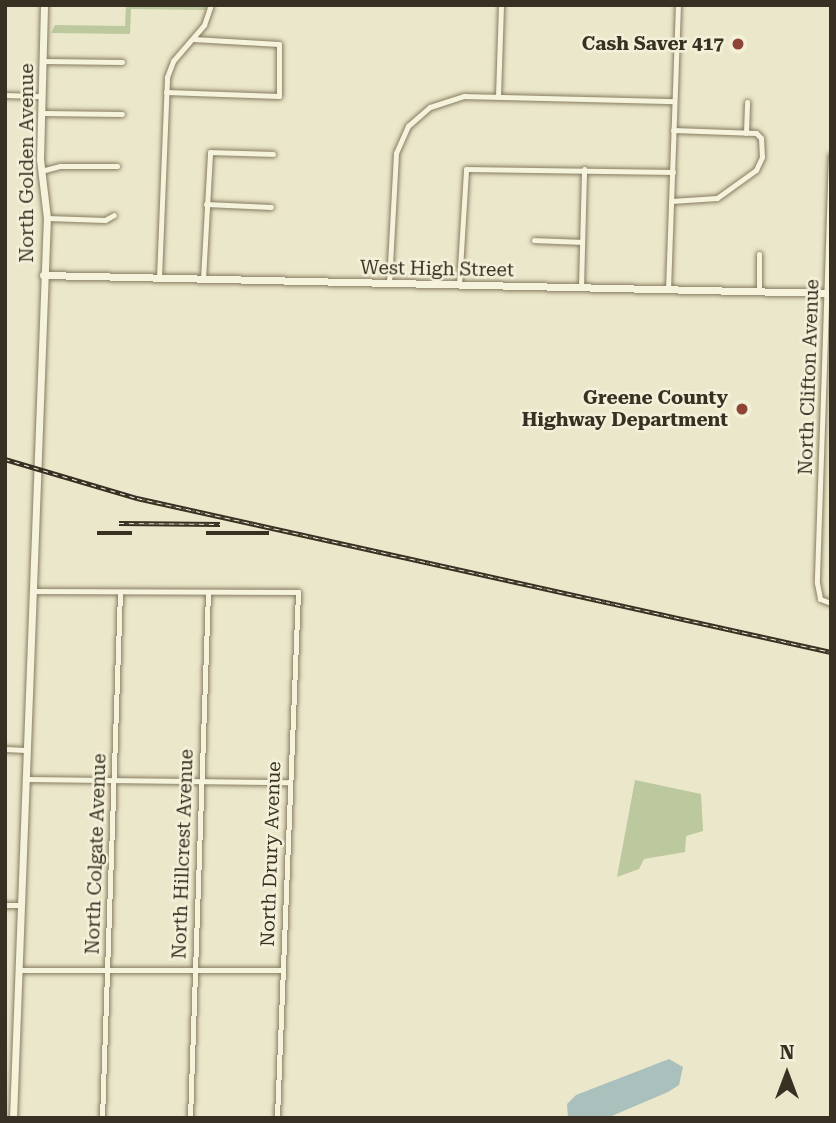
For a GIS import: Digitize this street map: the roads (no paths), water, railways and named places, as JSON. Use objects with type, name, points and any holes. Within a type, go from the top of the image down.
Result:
[{"type":"street","name":"North Golden Avenue","points":[[13,1118],[47,218],[41,171],[44,5]]},
{"type":"street","points":[[159,278],[166,92],[171,65],[206,21],[211,5]]},
{"type":"street","points":[[498,96],[501,5]]},
{"type":"street","points":[[668,290],[678,5]]},
{"type":"street","points":[[166,92],[279,96],[279,44],[193,39]]},
{"type":"street","points":[[43,61],[122,62]]},
{"type":"street","points":[[5,95],[42,96]]},
{"type":"street","points":[[389,283],[394,159],[402,136],[415,118],[452,98],[498,96],[674,101]]},
{"type":"street","points":[[746,133],[747,102]]},
{"type":"street","points":[[42,113],[122,114]]},
{"type":"street","points":[[671,201],[713,200],[756,170],[761,160],[761,138],[746,133],[673,130]]},
{"type":"street","points":[[203,279],[210,152],[273,154]]},
{"type":"street","name":"North Clifton Avenue","points":[[831,155],[820,599],[831,603]]},
{"type":"street","points":[[41,171],[60,166],[117,166]]},
{"type":"street","points":[[459,285],[466,169],[673,172]]},
{"type":"street","points":[[581,287],[584,169]]},
{"type":"street","points":[[206,204],[271,207]]},
{"type":"street","points":[[47,218],[105,220],[114,215]]},
{"type":"street","points":[[534,240],[582,242]]},
{"type":"street","points":[[759,254],[759,291]]},
{"type":"street","name":"West High Street","points":[[43,275],[829,293]]},
{"type":"street","points":[[32,591],[208,592]]},
{"type":"street","name":"North Colgate Avenue","points":[[102,1118],[121,592]]},
{"type":"street","name":"North Drury Avenue","points":[[208,592],[298,592],[277,1118]]},
{"type":"street","name":"North Hillcrest Avenue","points":[[190,1118],[208,592]]},
{"type":"street","points":[[5,749],[25,750]]},
{"type":"street","points":[[25,779],[289,782]]},
{"type":"street","points":[[5,905],[21,905]]},
{"type":"street","points":[[19,970],[282,970]]},
{"type":"water","points":[[669,1059],[683,1067],[679,1085],[668,1092],[607,1118],[568,1118],[567,1104],[576,1095]]},
{"type":"railway","points":[[5,459],[137,498],[831,652]]},
{"type":"railway","points":[[119,523],[220,524]]},
{"type":"railway","points":[[97,533],[132,533]]},
{"type":"railway","points":[[206,533],[269,533]]},
{"type":"place","name":"Cash Saver 417","points":[[738,44]]},
{"type":"place","name":"Greene County Highway Department","points":[[742,409]]}]
